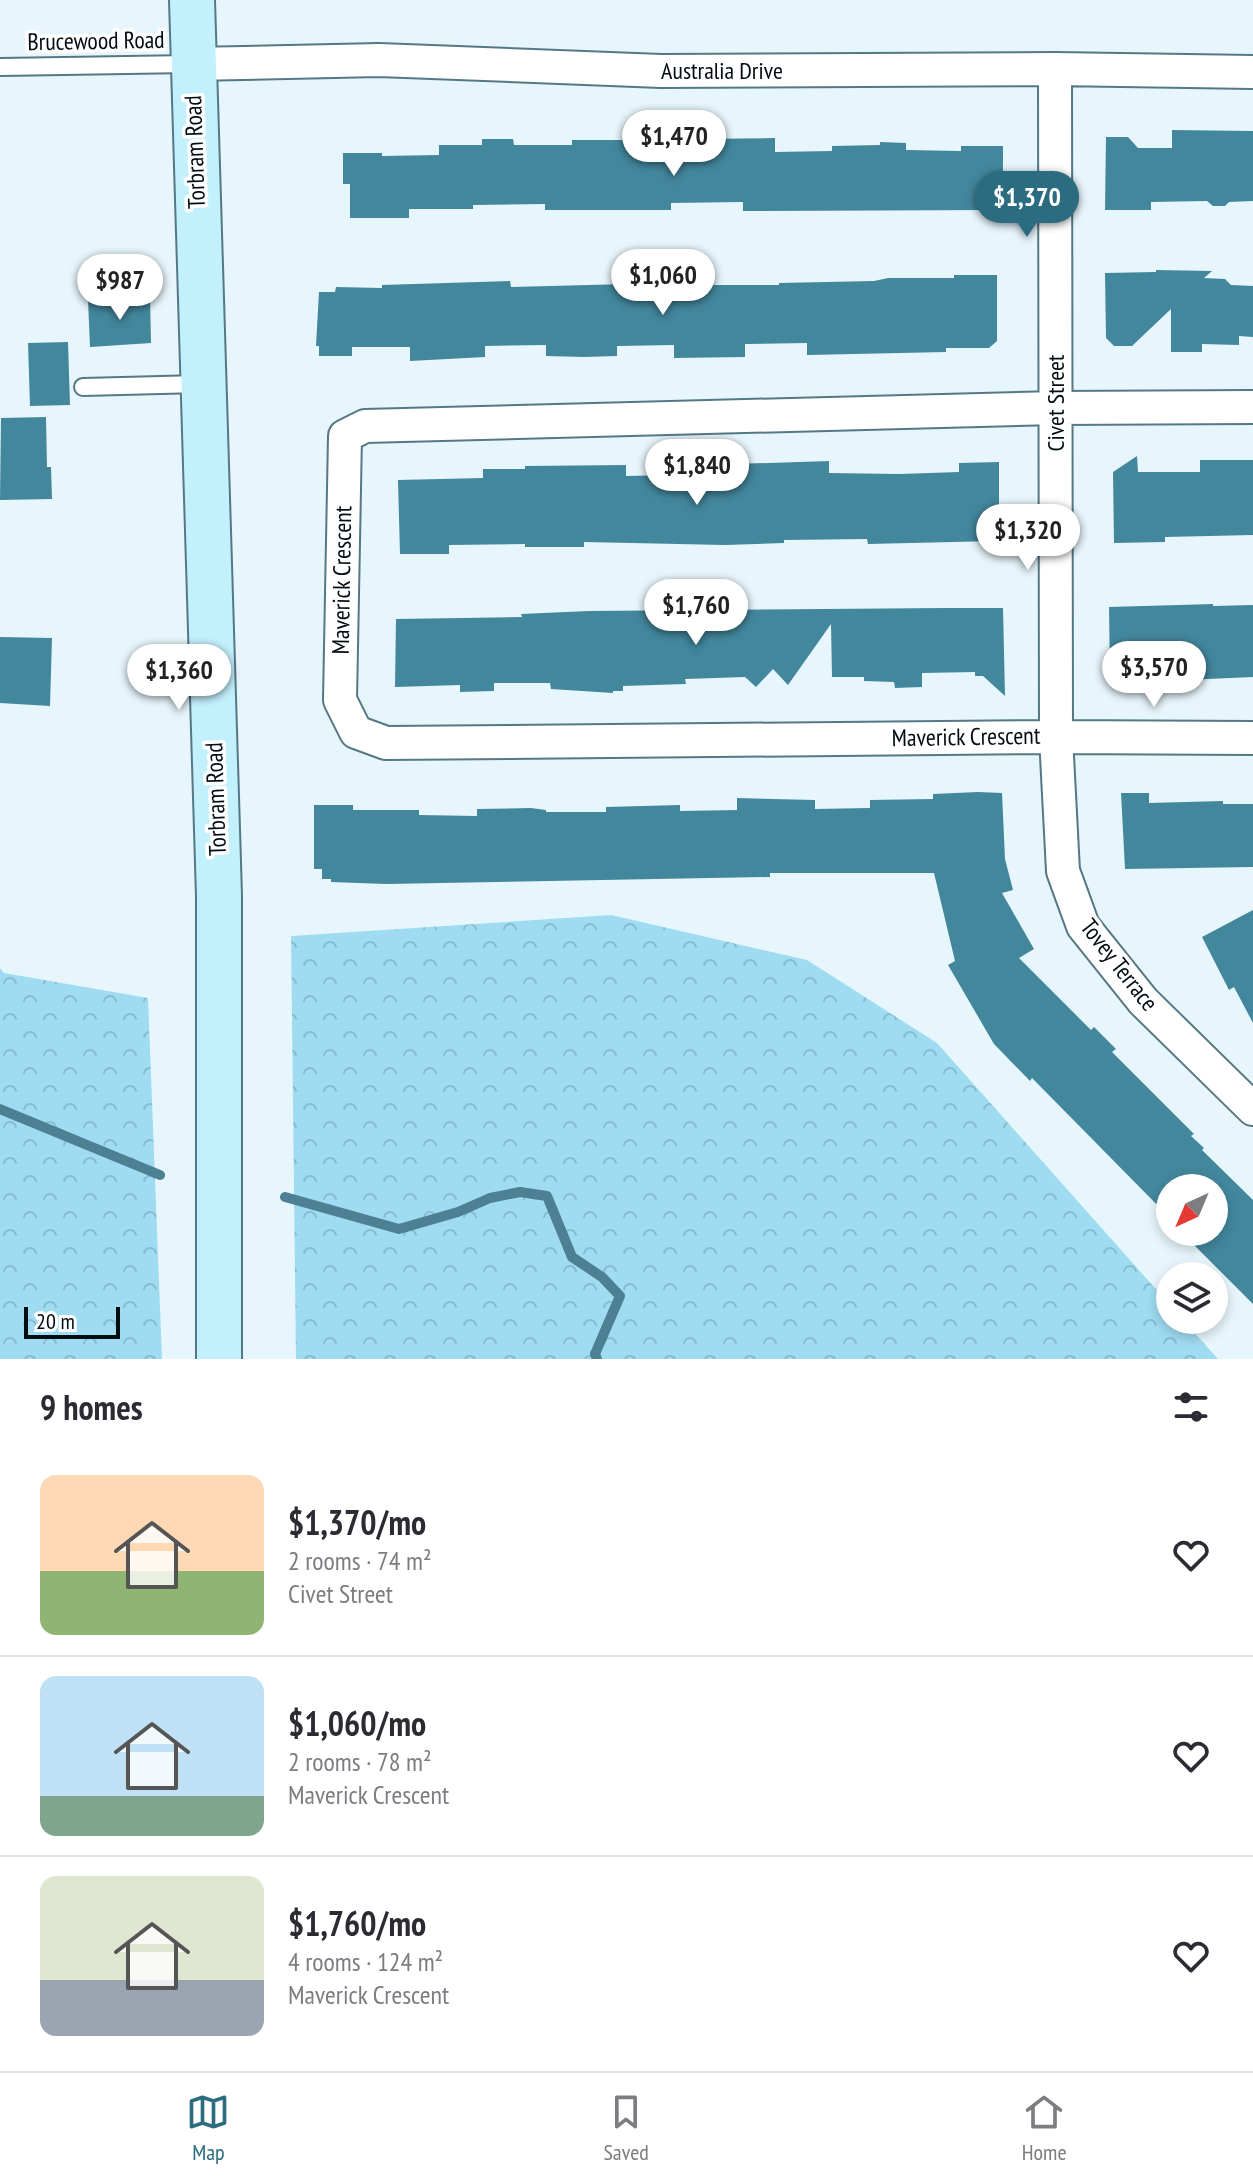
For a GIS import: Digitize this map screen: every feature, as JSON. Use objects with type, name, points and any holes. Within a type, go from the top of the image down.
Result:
[{"type":"main road","name":"Torbram Road","points":[[192,0],[219,896],[219,1359]]},
{"type":"street","name":"Australia Drive","points":[[192,64],[379,60],[661,71],[1055,69],[1253,72]]},
{"type":"street","name":"Civet Street","points":[[1055,69],[1056,737]]},
{"type":"street","points":[[1056,408],[1253,407]]},
{"type":"street","name":"Maverick Crescent","points":[[1056,408],[365,426],[345,436],[340,700],[356,732],[386,743],[1056,737]]},
{"type":"street","points":[[1056,737],[1253,738]]},
{"type":"street","name":"Tovey Terrace","points":[[1056,737],[1063,871],[1083,926],[1143,1001],[1253,1109]]},
{"type":"lane","name":"Brucewood Road","points":[[0,67],[192,64]]},
{"type":"lane","points":[[83,387],[202,384]]},
{"type":"green space","points":[[611,915],[807,960],[937,1043],[1156,1289],[1156,1334],[1196,1334],[1218,1359],[296,1359],[291,936]]},
{"type":"green space","points":[[0,968],[4,973],[148,998],[162,1359],[0,1359]]},
{"type":"building","points":[[1172,130],[1253,131],[1253,201],[1229,202],[1225,206],[1213,206],[1207,201],[1151,202],[1151,210],[1105,210],[1106,137],[1128,137],[1138,148],[1172,148]]},
{"type":"building","points":[[775,138],[775,152],[832,151],[832,146],[880,145],[880,142],[906,143],[906,150],[961,151],[961,146],[1003,146],[1003,176],[998,176],[994,210],[743,211],[743,202],[671,203],[671,210],[545,210],[545,204],[409,209],[409,218],[350,218],[350,184],[343,184],[343,153],[439,155],[439,145],[482,145],[482,139],[513,139],[514,145],[572,145],[572,140],[641,140],[641,150],[700,149],[700,139]]},
{"type":"building","points":[[1212,271],[1204,278],[1225,279],[1231,285],[1253,286],[1253,337],[1239,336],[1239,345],[1202,344],[1202,352],[1171,352],[1171,309],[1132,346],[1114,346],[1106,338],[1105,273]]},
{"type":"building","points":[[954,275],[997,275],[997,341],[989,348],[807,355],[807,343],[745,344],[745,357],[674,358],[674,345],[617,346],[617,356],[584,357],[546,356],[546,345],[485,346],[485,357],[410,361],[410,347],[352,347],[352,356],[319,356],[319,346],[316,346],[319,292],[335,292],[336,287],[382,288],[382,285],[510,281],[511,287],[706,282],[706,285],[779,285],[888,278],[954,278]]},
{"type":"building","points":[[150,297],[151,343],[90,347],[88,300]]},
{"type":"building","points":[[68,342],[70,405],[30,406],[28,343]]},
{"type":"building","points":[[46,417],[47,467],[51,467],[52,499],[0,500],[1,418]]},
{"type":"building","points":[[1137,456],[1138,472],[1200,472],[1200,460],[1253,460],[1253,535],[1165,537],[1165,542],[1114,543],[1113,472]]},
{"type":"building","points":[[829,461],[829,473],[900,474],[959,472],[959,463],[999,462],[996,541],[868,544],[867,539],[784,540],[784,543],[725,545],[584,542],[584,547],[449,545],[449,554],[400,554],[398,480],[483,478],[483,469],[525,469],[525,466],[626,465],[626,476],[675,475],[675,466]]},
{"type":"building","points":[[1253,605],[1253,677],[1185,680],[1184,677],[1174,678],[1171,675],[1132,673],[1127,678],[1110,678],[1109,607]]},
{"type":"building","points":[[1003,608],[1005,696],[983,676],[975,676],[975,672],[922,673],[922,687],[895,688],[894,682],[864,681],[864,677],[832,677],[831,624],[788,685],[773,669],[756,687],[745,677],[685,679],[686,684],[623,686],[623,691],[613,693],[551,689],[550,683],[494,683],[494,691],[460,692],[460,685],[395,687],[396,619],[522,617],[521,614],[589,611]]},
{"type":"building","points":[[0,637],[52,638],[50,706],[0,703]]},
{"type":"building","points":[[1002,793],[1005,859],[1013,890],[1002,893],[1034,949],[1019,958],[1091,1030],[1094,1027],[1116,1049],[1112,1052],[1194,1134],[1191,1136],[1204,1148],[1202,1150],[1226,1174],[1156,1174],[1156,1204],[1032,1078],[1030,1081],[994,1044],[948,965],[955,961],[934,873],[770,873],[770,877],[386,884],[331,882],[331,879],[322,879],[322,869],[314,869],[314,805],[353,805],[353,810],[419,810],[419,815],[477,816],[477,809],[606,812],[606,807],[680,805],[680,811],[737,810],[737,798],[815,800],[815,809],[870,808],[870,800],[933,799],[933,794]]},
{"type":"building","points":[[1121,793],[1149,793],[1149,803],[1223,801],[1223,804],[1253,804],[1253,867],[1125,869]]},
{"type":"building","points":[[1253,910],[1253,1023],[1234,987],[1229,990],[1202,937]]},
{"type":"building","points":[[1228,1175],[1253,1200],[1253,1304],[1228,1279],[1228,1262],[1211,1262],[1195,1246],[1228,1246]]},
{"type":"waterway","points":[[0,1109],[160,1175]]},
{"type":"waterway","points":[[285,1197],[399,1229],[458,1212],[490,1198],[520,1192],[547,1196],[572,1257],[602,1277],[620,1296],[595,1354],[597,1359]]}]
